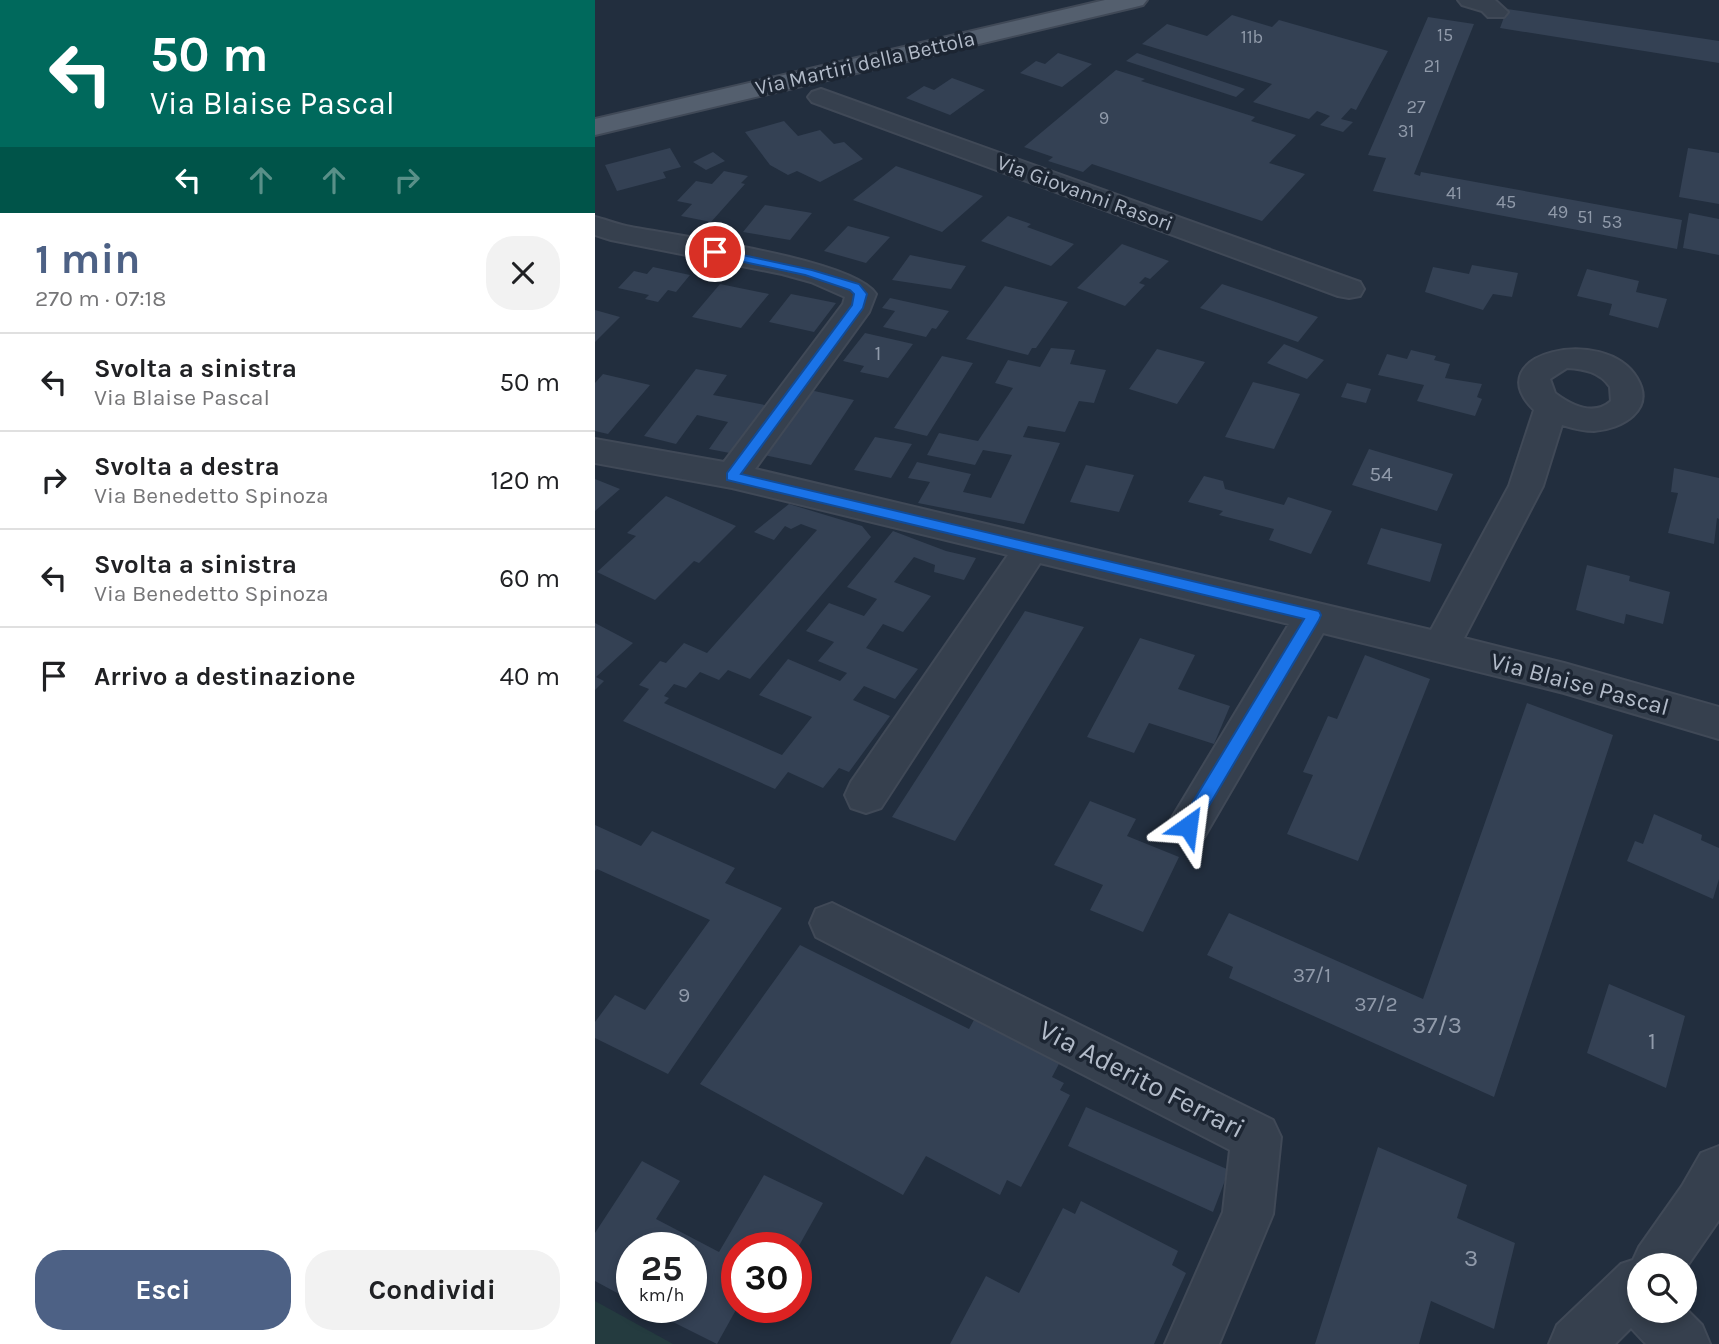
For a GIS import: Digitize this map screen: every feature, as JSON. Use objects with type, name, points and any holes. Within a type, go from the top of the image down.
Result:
[{"type":"main road","name":"Via Martiri della Bettola","points":[[595,127],[1135,0]]},
{"type":"street","points":[[1469,0],[1490,6],[1496,12]]},
{"type":"street","name":"Via Giovanni Rasori","points":[[821,97],[1349,289]]},
{"type":"street","points":[[595,225],[621,234],[807,272],[855,287],[861,294],[858,305],[732,477]]},
{"type":"street","points":[[1441,647],[1526,485],[1551,409]]},
{"type":"street","name":"Via Blaise Pascal","points":[[595,451],[732,477],[1314,615],[1564,678],[1719,723]]},
{"type":"street","points":[[866,795],[1031,549]]},
{"type":"street","points":[[1188,826],[1314,615]]},
{"type":"street","name":"Via Aderito Ferrari","points":[[832,923],[1256,1136],[1248,1214],[1192,1344]]},
{"type":"street","points":[[1668,1253],[1719,1171]]},
{"type":"street","points":[[1576,1344],[1627,1304]]},
{"type":"street","points":[[1668,1323],[1683,1344]]},
{"type":"green space","points":[[595,1301],[616,1313],[616,1323],[635,1323],[673,1344],[595,1344]]},
{"type":"building","points":[[1507,9],[1719,41],[1719,63],[1500,28]]},
{"type":"building","points":[[1232,15],[1272,27],[1279,20],[1388,51],[1356,110],[1351,108],[1341,119],[1353,122],[1343,132],[1320,125],[1330,116],[1317,111],[1309,119],[1253,102],[1272,84],[1142,44],[1167,24],[1207,36]]},
{"type":"building","points":[[1428,17],[1474,24],[1414,174],[1420,176],[1421,172],[1682,220],[1677,249],[1373,191],[1386,158],[1368,155]]},
{"type":"building","points":[[1058,53],[1092,64],[1062,87],[1020,73],[1036,61],[1045,64]]},
{"type":"building","points":[[1137,53],[1245,89],[1236,97],[1126,61]]},
{"type":"building","points":[[1116,70],[1145,79],[1141,81],[1255,117],[1251,121],[1296,135],[1269,163],[1305,174],[1262,221],[1092,164],[1083,172],[1048,161],[1053,157],[1024,147]]},
{"type":"building","points":[[952,78],[985,90],[950,115],[906,98],[924,86],[934,90]]},
{"type":"building","points":[[784,121],[798,136],[820,130],[834,144],[844,142],[863,159],[820,182],[797,171],[788,175],[770,165],[745,132]]},
{"type":"building","points":[[670,148],[681,167],[663,172],[666,178],[617,191],[605,165]]},
{"type":"building","points":[[1688,148],[1719,153],[1719,204],[1679,197]]},
{"type":"building","points":[[713,152],[725,161],[706,170],[693,162]]},
{"type":"building","points":[[896,166],[983,196],[942,232],[853,200]]},
{"type":"building","points":[[724,171],[748,176],[741,183],[745,184],[711,222],[681,216],[692,204],[677,201],[696,181],[712,184]]},
{"type":"building","points":[[765,205],[812,213],[790,240],[743,232]]},
{"type":"building","points":[[1689,213],[1719,219],[1719,255],[1683,248]]},
{"type":"building","points":[[1008,216],[1031,224],[1027,227],[1074,244],[1051,266],[981,241]]},
{"type":"building","points":[[848,226],[890,237],[866,263],[824,251]]},
{"type":"building","points":[[1122,244],[1169,261],[1150,279],[1145,277],[1139,283],[1145,285],[1125,306],[1077,288]]},
{"type":"building","points":[[910,255],[966,266],[951,289],[892,280]]},
{"type":"building","points":[[1472,265],[1518,273],[1512,297],[1493,294],[1483,310],[1425,292],[1433,267],[1469,274]]},
{"type":"building","points":[[653,267],[690,275],[676,292],[668,290],[658,302],[645,299],[649,295],[618,288],[634,271],[647,274]]},
{"type":"building","points":[[1587,269],[1639,281],[1636,292],[1667,299],[1658,328],[1609,315],[1612,304],[1577,296]]},
{"type":"building","points":[[720,284],[769,294],[741,328],[692,317]]},
{"type":"building","points":[[1222,284],[1318,317],[1298,342],[1200,308]]},
{"type":"building","points":[[1005,286],[1068,302],[1036,348],[1032,348],[1028,355],[966,339]]},
{"type":"building","points":[[791,294],[836,303],[814,332],[769,322]]},
{"type":"building","points":[[890,298],[949,311],[936,329],[932,328],[926,337],[883,327],[895,311],[882,308]]},
{"type":"building","points":[[595,310],[620,317],[595,342]]},
{"type":"building","points":[[865,333],[913,344],[888,378],[860,372],[864,366],[843,361]]},
{"type":"building","points":[[1284,344],[1324,360],[1307,379],[1267,363]]},
{"type":"building","points":[[1051,348],[1075,350],[1070,364],[1106,370],[1094,403],[1079,401],[1065,432],[1028,426],[1023,437],[1060,443],[1024,524],[918,503],[930,482],[908,478],[917,462],[971,474],[963,492],[991,498],[1012,455],[983,450],[975,465],[927,455],[939,433],[978,441],[1013,388],[995,383],[1008,360],[1040,367]]},
{"type":"building","points":[[1157,349],[1205,362],[1177,404],[1129,389]]},
{"type":"building","points":[[1411,350],[1436,356],[1434,360],[1450,364],[1445,378],[1482,384],[1477,397],[1482,399],[1475,416],[1417,401],[1424,385],[1378,375],[1387,354],[1407,359]]},
{"type":"building","points":[[942,356],[973,363],[927,436],[894,428]]},
{"type":"building","points":[[696,369],[727,375],[713,395],[770,406],[735,454],[709,449],[728,422],[697,415],[676,444],[644,436]]},
{"type":"building","points":[[603,374],[650,385],[608,434],[595,431],[595,383]]},
{"type":"building","points":[[1253,382],[1300,394],[1274,449],[1225,437]]},
{"type":"building","points":[[1347,383],[1371,389],[1366,403],[1341,397]]},
{"type":"building","points":[[810,390],[854,400],[811,465],[764,455]]},
{"type":"building","points":[[875,437],[912,444],[891,478],[854,470]]},
{"type":"building","points":[[1369,449],[1453,474],[1437,511],[1352,485]]},
{"type":"building","points":[[1086,465],[1134,475],[1119,512],[1070,502]]},
{"type":"building","points":[[1674,468],[1719,478],[1719,519],[1717,518],[1714,544],[1668,533],[1678,493],[1671,492]]},
{"type":"building","points":[[1204,476],[1223,481],[1225,489],[1284,505],[1288,497],[1332,511],[1311,554],[1269,540],[1274,529],[1219,515],[1223,511],[1188,502]]},
{"type":"building","points":[[595,479],[620,489],[595,511]]},
{"type":"building","points":[[666,496],[736,526],[699,563],[694,561],[655,600],[597,572],[636,536],[627,533]]},
{"type":"building","points":[[789,504],[862,526],[871,537],[750,679],[728,670],[719,680],[700,672],[686,688],[674,684],[664,696],[669,698],[664,703],[782,755],[812,717],[759,695],[788,659],[840,681],[847,673],[818,661],[834,642],[806,631],[829,603],[864,616],[877,599],[847,587],[893,531],[946,551],[976,558],[964,580],[934,572],[935,565],[914,557],[894,582],[931,596],[903,632],[883,624],[866,648],[918,669],[895,699],[864,686],[853,700],[890,716],[849,772],[839,768],[823,788],[788,772],[775,789],[623,721],[649,689],[639,685],[660,661],[666,663],[684,643],[707,653],[817,530],[801,524],[791,529],[785,526],[774,540],[754,532]]},
{"type":"building","points":[[1381,528],[1442,544],[1430,582],[1367,564]]},
{"type":"building","points":[[1587,565],[1630,576],[1629,581],[1670,592],[1663,624],[1626,614],[1624,624],[1576,610]]},
{"type":"building","points":[[1025,611],[1084,627],[955,841],[892,817]]},
{"type":"building","points":[[595,623],[633,643],[596,677],[604,681],[595,690]]},
{"type":"building","points":[[1140,638],[1195,655],[1178,689],[1230,706],[1214,744],[1149,723],[1134,753],[1087,737]]},
{"type":"building","points":[[1365,655],[1430,679],[1358,861],[1287,834],[1313,775],[1303,772],[1328,716],[1337,719]]},
{"type":"building","points":[[1527,703],[1613,735],[1494,1097],[1229,978],[1233,967],[1207,955],[1229,913],[1423,999]]},
{"type":"building","points":[[1090,801],[1136,819],[1127,836],[1179,857],[1143,932],[1090,910],[1103,885],[1054,865]]},
{"type":"building","points":[[1654,814],[1702,835],[1701,840],[1719,848],[1719,879],[1713,899],[1627,861],[1635,841],[1643,844]]},
{"type":"building","points":[[595,825],[641,846],[652,831],[735,868],[725,883],[782,908],[668,1074],[595,1038],[595,1022],[615,995],[645,1010],[710,920],[597,869],[595,871]]},
{"type":"building","points":[[800,945],[969,1029],[975,1018],[1061,1060],[1052,1077],[1064,1083],[1060,1090],[1070,1095],[1021,1187],[1007,1180],[1000,1195],[926,1156],[903,1195],[700,1084]]},
{"type":"building","points":[[1609,984],[1685,1016],[1666,1088],[1587,1053]]},
{"type":"building","points":[[1086,1107],[1229,1170],[1213,1212],[1068,1146]]},
{"type":"building","points":[[1378,1147],[1467,1185],[1457,1218],[1515,1243],[1494,1329],[1431,1301],[1419,1344],[1315,1344]]},
{"type":"building","points":[[642,1161],[680,1181],[656,1219],[681,1232],[616,1232],[616,1292],[595,1281],[595,1233]]},
{"type":"building","points":[[764,1175],[823,1203],[807,1232],[731,1232]]},
{"type":"building","points":[[1081,1201],[1178,1251],[1172,1265],[1186,1273],[1154,1344],[950,1344],[986,1276],[1019,1293],[1063,1208],[1075,1214]]},
{"type":"building","points":[[707,1246],[719,1252],[721,1249],[721,1323],[729,1323],[717,1344],[675,1323],[707,1323]]},
{"type":"route","points":[[715,252],[807,272],[855,287],[861,294],[858,305],[732,477],[1314,615],[1188,826]]}]
